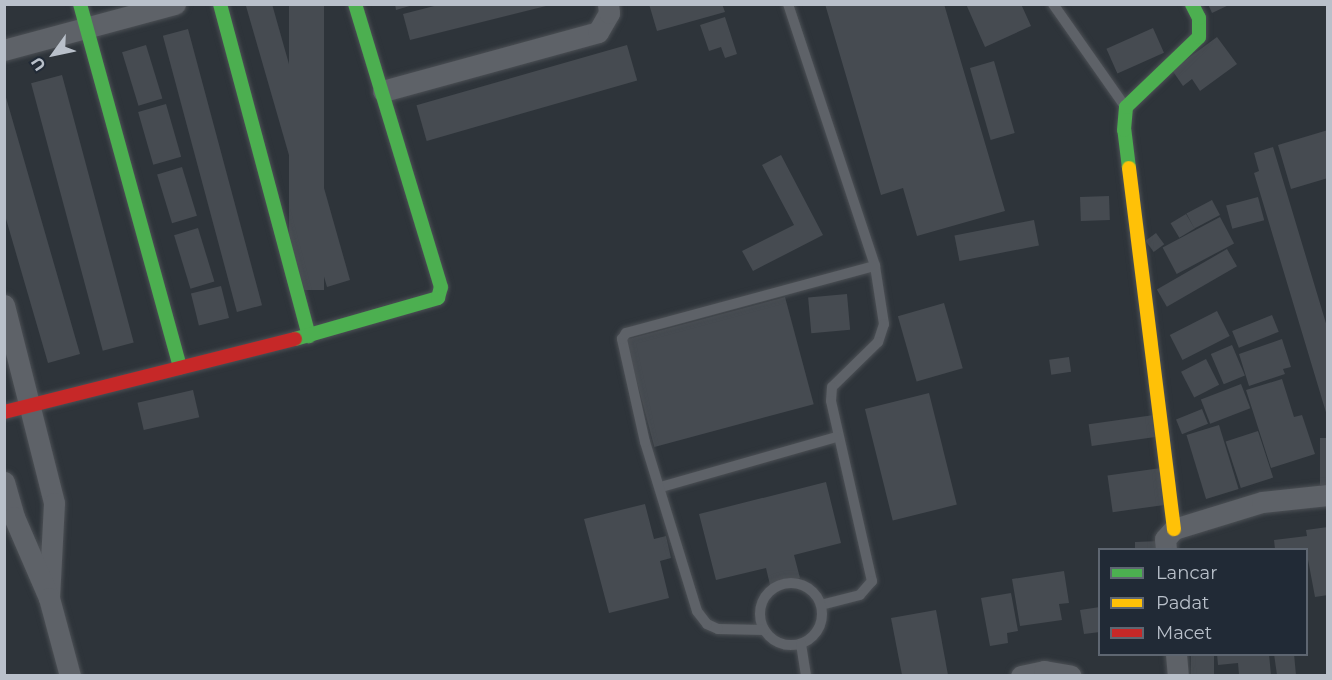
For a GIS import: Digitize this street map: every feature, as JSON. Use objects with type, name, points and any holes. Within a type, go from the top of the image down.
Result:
[{"type":"street","points":[[80,4],[180,368]]},
{"type":"street","points":[[4,50],[175,4]]},
{"type":"street","points":[[220,4],[309,336]]},
{"type":"street","points":[[4,412],[309,336],[430,301],[441,294],[383,91],[355,4]]},
{"type":"street","points":[[383,91],[598,32],[609,13],[608,4]]},
{"type":"street","points":[[1174,528],[1125,144],[1126,107],[1194,45],[1201,28],[1192,4]]},
{"type":"street","points":[[4,305],[27,407],[54,503],[49,597]]},
{"type":"street","points":[[4,482],[14,517],[49,597],[70,675]]},
{"type":"street","points":[[1166,548],[1166,536],[1174,528],[1262,502],[1328,495]]},
{"type":"street","points":[[1176,656],[1178,675]]},
{"type":"street","points":[[1021,675],[1044,671],[1071,675]]},
{"type":"lane","points":[[788,4],[875,266],[884,324],[878,342],[832,387],[837,437],[872,581],[860,595],[821,605]]},
{"type":"lane","points":[[1053,4],[1126,107]]},
{"type":"lane","points":[[764,630],[760,609],[763,599],[778,585],[789,582],[809,588],[821,605],[819,629],[801,644],[784,645],[764,630],[718,629],[707,624],[697,611],[661,487],[645,442],[624,335],[875,266]]},
{"type":"lane","points":[[661,487],[837,437]]},
{"type":"lane","points":[[801,644],[806,675]]},
{"type":"building","points":[[272,4],[350,280],[327,287],[246,6]]},
{"type":"building","points":[[289,4],[324,4],[324,290],[289,290]]},
{"type":"building","points":[[395,4],[412,4],[413,5],[396,10]]},
{"type":"building","points":[[442,4],[550,5],[410,40],[403,14]]},
{"type":"building","points":[[649,4],[722,4],[725,12],[657,31]]},
{"type":"building","points":[[825,4],[944,4],[1005,211],[917,236],[903,188],[881,195]]},
{"type":"building","points":[[966,4],[1021,4],[1031,26],[985,47]]},
{"type":"building","points":[[1208,4],[1231,4],[1212,13]]},
{"type":"building","points":[[725,17],[737,54],[725,58],[721,47],[709,51],[700,25]]},
{"type":"building","points":[[1153,28],[1164,53],[1117,73],[1106,49]]},
{"type":"building","points":[[188,29],[262,305],[237,312],[163,36]]},
{"type":"building","points":[[1217,37],[1237,64],[1200,91],[1192,79],[1183,86],[1172,70]]},
{"type":"building","points":[[146,45],[162,99],[138,106],[122,52]]},
{"type":"building","points":[[627,45],[637,81],[427,141],[416,105]]},
{"type":"building","points":[[994,61],[1015,133],[991,140],[970,68]]},
{"type":"building","points":[[62,75],[134,343],[103,351],[31,83]]},
{"type":"building","points":[[5,94],[80,354],[48,363],[4,212]]},
{"type":"building","points":[[166,104],[181,157],[153,165],[138,112]]},
{"type":"building","points":[[1328,130],[1328,178],[1291,189],[1278,145]]},
{"type":"building","points":[[1273,147],[1328,330],[1328,419],[1254,173],[1259,171],[1254,153]]},
{"type":"building","points":[[781,155],[823,235],[753,271],[742,251],[794,225],[762,165]]},
{"type":"building","points":[[182,167],[197,216],[172,223],[157,175]]},
{"type":"building","points":[[1109,196],[1110,220],[1081,221],[1080,197]]},
{"type":"building","points":[[1258,197],[1264,220],[1232,229],[1226,206]]},
{"type":"building","points":[[1212,200],[1220,215],[1194,229],[1186,214]]},
{"type":"building","points":[[1186,214],[1195,229],[1179,238],[1171,223]]},
{"type":"building","points":[[1220,217],[1234,243],[1177,274],[1163,248]]},
{"type":"building","points":[[1034,220],[1039,246],[959,261],[954,235]]},
{"type":"building","points":[[198,228],[214,282],[190,289],[174,235]]},
{"type":"building","points":[[1156,233],[1164,244],[1154,252],[1145,241]]},
{"type":"building","points":[[1227,249],[1237,266],[1167,307],[1157,290]]},
{"type":"building","points":[[221,286],[229,318],[199,326],[191,293]]},
{"type":"building","points":[[847,294],[850,330],[811,333],[808,297]]},
{"type":"building","points":[[785,297],[814,404],[654,447],[626,340]]},
{"type":"building","points":[[944,303],[963,368],[917,382],[898,316]]},
{"type":"building","points":[[1217,311],[1230,336],[1182,360],[1170,335]]},
{"type":"building","points":[[1272,315],[1279,332],[1239,348],[1232,331]]},
{"type":"building","points":[[1282,339],[1291,367],[1283,369],[1285,374],[1249,386],[1239,354]]},
{"type":"building","points":[[1232,345],[1245,375],[1224,384],[1211,354]]},
{"type":"building","points":[[1069,357],[1071,372],[1051,375],[1049,360]]},
{"type":"building","points":[[1206,359],[1219,385],[1194,398],[1181,372]]},
{"type":"building","points":[[1282,379],[1294,417],[1302,415],[1315,454],[1271,468],[1246,390]]},
{"type":"building","points":[[1241,384],[1250,408],[1210,424],[1201,399]]},
{"type":"building","points":[[193,390],[199,417],[144,430],[137,403]]},
{"type":"building","points":[[929,393],[957,505],[893,521],[865,409]]},
{"type":"building","points":[[1202,409],[1208,424],[1182,434],[1176,419]]},
{"type":"building","points":[[1154,415],[1157,437],[1092,446],[1089,424]]},
{"type":"building","points":[[1219,425],[1239,489],[1206,499],[1186,435]]},
{"type":"building","points":[[1258,431],[1273,478],[1241,488],[1226,442]]},
{"type":"building","points":[[1320,438],[1328,438],[1328,485],[1320,485]]},
{"type":"building","points":[[1161,468],[1166,505],[1113,512],[1108,476]]},
{"type":"building","points":[[826,482],[841,543],[794,555],[800,578],[770,585],[766,568],[716,580],[699,514]]},
{"type":"building","points":[[645,504],[654,539],[666,536],[671,558],[660,561],[669,598],[609,613],[584,519]]},
{"type":"building","points":[[1328,527],[1328,595],[1315,597],[1308,548],[1275,548],[1274,540],[1307,536],[1306,530]]},
{"type":"building","points":[[1160,541],[1161,548],[1135,548],[1135,542]]},
{"type":"building","points":[[1064,571],[1069,603],[1059,604],[1062,620],[1020,626],[1012,579]]},
{"type":"building","points":[[1011,593],[1018,631],[1007,633],[1008,643],[990,646],[981,598]]},
{"type":"building","points":[[1098,607],[1098,632],[1084,634],[1080,610]]},
{"type":"building","points":[[936,610],[948,675],[902,675],[891,618]]},
{"type":"building","points":[[1191,656],[1214,656],[1214,675],[1191,675]]},
{"type":"building","points":[[1217,656],[1269,656],[1271,675],[1239,675],[1238,663],[1218,665]]},
{"type":"building","points":[[1274,656],[1294,656],[1296,675],[1277,675]]},
{"type":"traffic: fast","points":[[80,4],[180,368]]},
{"type":"traffic: fast","points":[[220,4],[309,336]]},
{"type":"traffic: fast","points":[[295,339],[438,298],[441,287],[355,4]]},
{"type":"traffic: fast","points":[[1129,168],[1124,130],[1126,107],[1199,37],[1199,18],[1192,4]]},
{"type":"traffic: slow","points":[[1129,168],[1174,529]]},
{"type":"traffic: jam","points":[[4,412],[295,339]]}]
